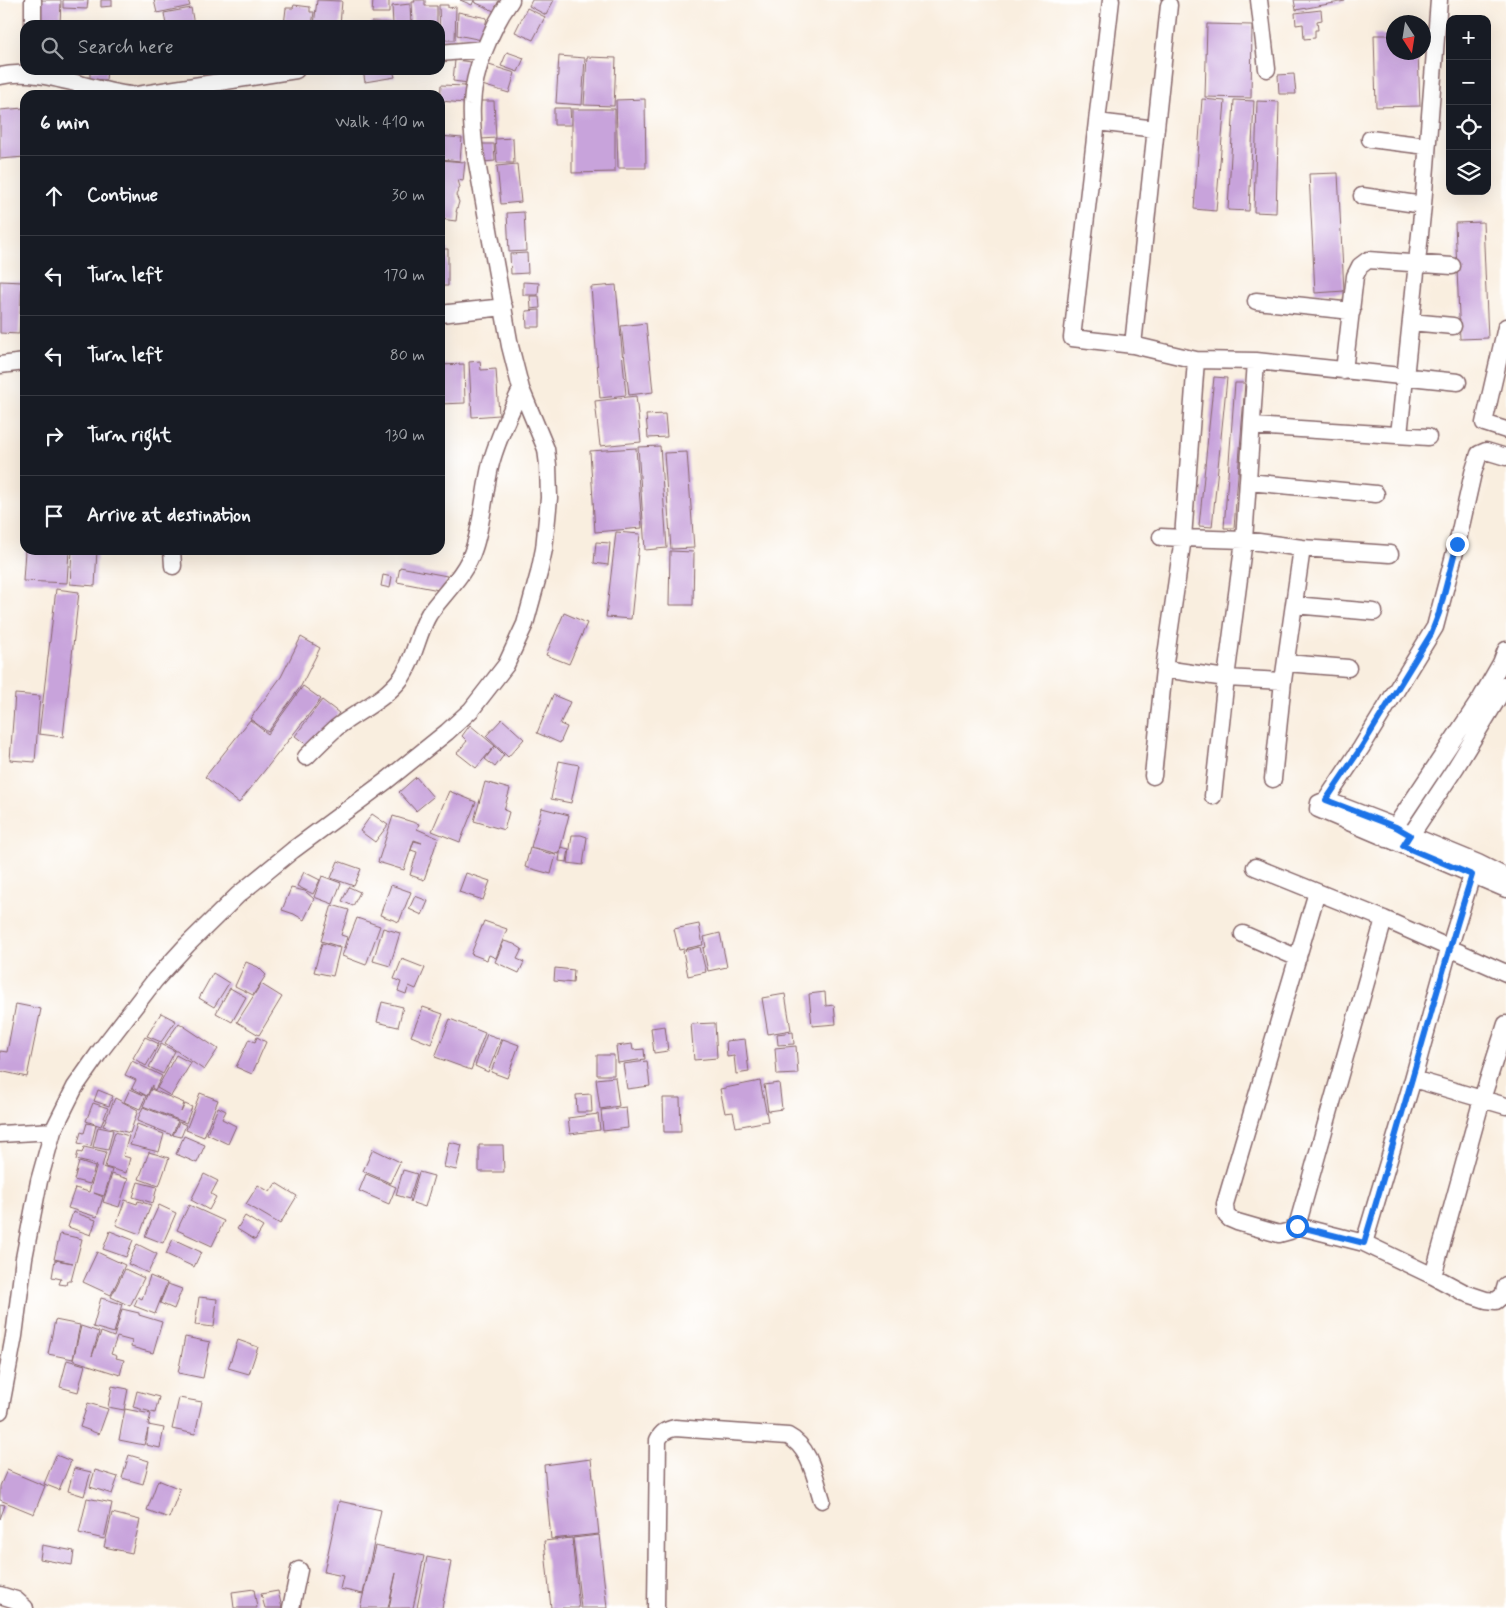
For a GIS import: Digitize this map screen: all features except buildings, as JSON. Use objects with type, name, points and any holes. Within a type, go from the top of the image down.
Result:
[{"type":"street","points":[[33,0],[33,20]]},
{"type":"street","points":[[0,1411],[14,1336],[24,1258],[47,1132],[76,1087],[101,1050],[155,980],[187,945],[238,895],[447,732],[471,710],[506,665],[525,624],[544,549],[549,498],[548,465],[546,449],[524,396],[510,346],[472,128],[475,80],[494,28],[510,0]]},
{"type":"street","points":[[1111,0],[1072,338],[1133,345],[1196,360],[1256,361],[1458,382]]},
{"type":"street","points":[[1399,435],[1423,205],[1440,0]]},
{"type":"street","points":[[1260,4],[1267,69]]},
{"type":"street","points":[[1133,345],[1169,5]]},
{"type":"street","points":[[445,53],[485,49]]},
{"type":"street","points":[[0,76],[20,72]]},
{"type":"street","points":[[44,75],[102,90]]},
{"type":"street","points":[[169,90],[264,75]]},
{"type":"street","points":[[1097,122],[1156,130]]},
{"type":"street","points":[[1370,139],[1427,146]]},
{"type":"street","points":[[1362,196],[1423,205]]},
{"type":"street","points":[[1344,371],[1355,276],[1360,266],[1368,260],[1452,266]]},
{"type":"street","points":[[1256,301],[1352,311]]},
{"type":"street","points":[[445,313],[504,307]]},
{"type":"street","points":[[1411,322],[1454,326]]},
{"type":"street","points":[[1506,326],[1484,423],[1506,430]]},
{"type":"street","points":[[1153,776],[1164,669],[1183,538],[1196,360]]},
{"type":"street","points":[[1213,796],[1244,540],[1256,361]]},
{"type":"street","points":[[0,364],[20,362]]},
{"type":"street","points":[[306,757],[337,728],[383,696],[394,686],[406,670],[429,615],[463,570],[474,549],[497,441],[524,396]]},
{"type":"street","points":[[1252,426],[1428,437]]},
{"type":"street","points":[[1506,457],[1486,451],[1479,454],[1435,627],[1361,748],[1326,800],[1319,803],[1318,810],[1399,837],[1475,869],[1506,877]]},
{"type":"street","points":[[1248,482],[1376,494]]},
{"type":"street","points":[[1161,537],[1244,540],[1302,548],[1390,554]]},
{"type":"street","points":[[1273,779],[1283,681],[1302,548]]},
{"type":"street","points":[[1294,605],[1374,612]]},
{"type":"street","points":[[1399,837],[1481,698],[1501,663],[1506,650]]},
{"type":"street","points":[[1286,663],[1348,668]]},
{"type":"street","points":[[1164,669],[1226,678],[1283,681]]},
{"type":"street","points":[[1399,837],[1456,767],[1506,686]]},
{"type":"street","points":[[1255,867],[1384,919],[1506,973]]},
{"type":"street","points":[[1475,869],[1506,889]]},
{"type":"street","points":[[1364,1243],[1413,1080],[1449,948],[1475,869]]},
{"type":"street","points":[[1317,892],[1225,1204],[1226,1215],[1230,1219],[1279,1234],[1290,1231],[1297,1226],[1384,919]]},
{"type":"street","points":[[1243,934],[1298,958]]},
{"type":"street","points":[[1433,1276],[1482,1099],[1506,1024]]},
{"type":"street","points":[[1413,1080],[1506,1106]]},
{"type":"street","points":[[0,1134],[47,1132]]},
{"type":"street","points":[[1297,1226],[1364,1243],[1465,1293],[1486,1300],[1496,1301],[1503,1295],[1506,1285]]},
{"type":"street","points":[[656,1608],[658,1440],[666,1429],[675,1428],[788,1436],[797,1441],[804,1449],[822,1500]]},
{"type":"street","points":[[291,1608],[299,1570]]},
{"type":"street","points":[[0,1595],[16,1600],[25,1608]]},
{"type":"route","points":[[1297,1226],[1364,1243],[1413,1080],[1449,948],[1472,875],[1403,846],[1410,835],[1396,827],[1326,800],[1361,748],[1435,627],[1457,544]]}]
